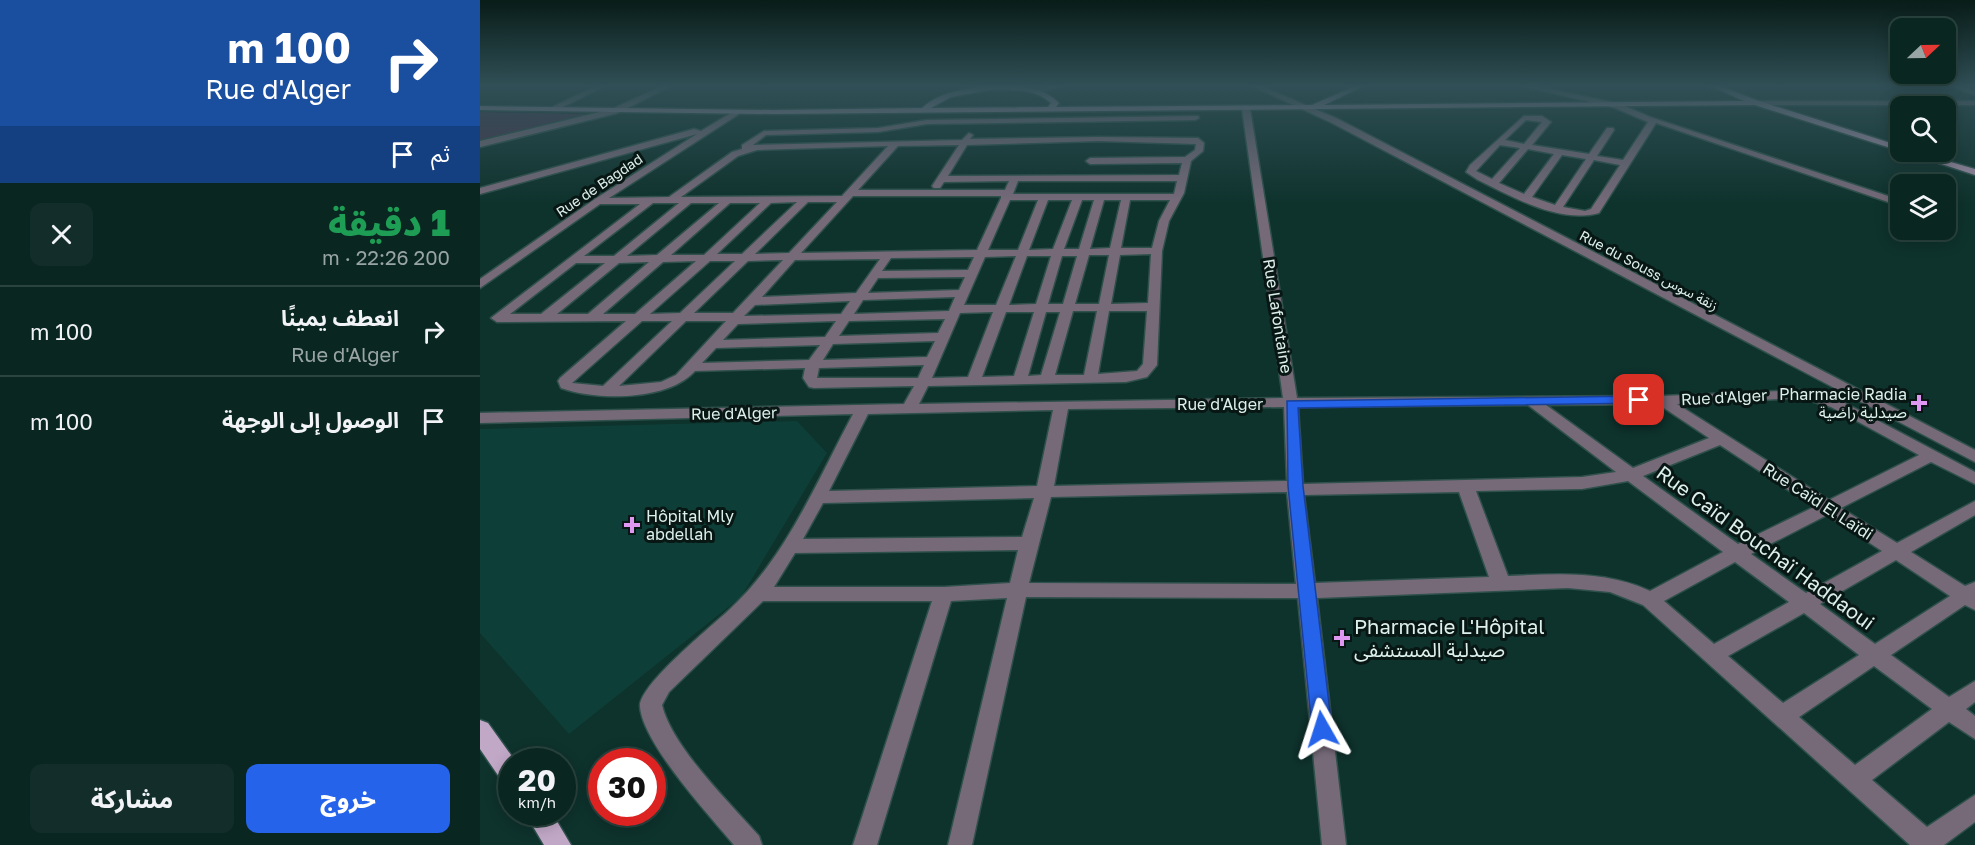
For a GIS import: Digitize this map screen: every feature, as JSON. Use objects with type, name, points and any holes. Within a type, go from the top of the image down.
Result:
[{"type":"main road","points":[[480,730],[498,756]]},
{"type":"main road","points":[[546,826],[559,845]]},
{"type":"street","points":[[480,144],[556,125]]},
{"type":"street","name":"Rue de Bagdad","points":[[480,284],[598,201],[714,125]]},
{"type":"street","points":[[670,201],[766,133],[878,130],[906,125]]},
{"type":"street","points":[[910,144],[924,125]]},
{"type":"street","points":[[932,193],[976,125]]},
{"type":"street","points":[[1089,140],[1095,125]]},
{"type":"street","name":"Rue Lafontaine","points":[[1249,125],[1291,404],[1295,488],[1334,845]]},
{"type":"street","name":"Rue du Souss زنقة سوس","points":[[1341,125],[1975,457]]},
{"type":"street","points":[[1516,125],[1470,171],[1557,209],[1575,214],[1593,213],[1648,125]]},
{"type":"street","points":[[1494,183],[1542,125]]},
{"type":"street","points":[[1671,125],[1890,200]]},
{"type":"street","points":[[1826,125],[1890,146]]},
{"type":"street","points":[[480,191],[711,127]]},
{"type":"street","points":[[1557,209],[1610,130]]},
{"type":"street","points":[[1083,178],[1099,139]]},
{"type":"street","points":[[742,149],[1099,139],[1195,140],[1200,144],[1199,151],[1187,160],[1090,161]]},
{"type":"street","points":[[1498,142],[1625,163]]},
{"type":"street","points":[[768,200],[707,258],[565,381],[566,385],[574,388],[608,389],[664,386],[681,378],[894,144]]},
{"type":"street","points":[[1527,196],[1560,152]]},
{"type":"street","points":[[888,255],[813,364],[810,378],[817,386],[1126,378],[1140,375],[1150,365],[1157,251],[1164,220],[1176,197],[1187,160]]},
{"type":"street","points":[[1942,162],[1975,172]]},
{"type":"street","points":[[909,409],[1015,178]]},
{"type":"street","points":[[941,179],[1182,178]]},
{"type":"street","points":[[598,201],[805,200],[932,193],[1044,197],[1176,197]]},
{"type":"street","points":[[1020,380],[1057,254],[1078,196]]},
{"type":"street","points":[[973,381],[1044,197]]},
{"type":"street","points":[[1047,379],[1100,197]]},
{"type":"street","points":[[1090,378],[1126,197]]},
{"type":"street","points":[[608,389],[686,317],[805,200]]},
{"type":"street","points":[[650,201],[497,318],[846,317],[1001,309],[1152,307]]},
{"type":"street","points":[[543,319],[688,201]]},
{"type":"street","points":[[591,318],[727,201]]},
{"type":"street","points":[[573,260],[1082,254],[1157,251]]},
{"type":"street","points":[[480,266],[495,274]]},
{"type":"street","points":[[874,275],[971,273]]},
{"type":"street","points":[[753,301],[962,293]]},
{"type":"street","points":[[711,344],[943,337]]},
{"type":"street","points":[[692,367],[932,361]]},
{"type":"street","name":"Rue d'Alger","points":[[480,418],[1061,405],[1660,400],[1810,394],[1836,404],[1975,479]]},
{"type":"street","name":"Rue Caïd El Laïdi","points":[[1660,400],[1895,551],[1972,596]]},
{"type":"street","name":"Rue Caïd Bouchaï Haddaoui","points":[[1531,401],[1975,729]]},
{"type":"street","points":[[960,845],[1029,543],[1045,490],[1061,405]]},
{"type":"street","points":[[750,845],[663,738],[651,707],[654,696],[662,685],[759,594],[819,497],[862,411]]},
{"type":"street","points":[[819,497],[1045,490],[1582,483],[1630,475],[1721,439]]},
{"type":"street","points":[[1650,600],[1736,553],[1931,456]]},
{"type":"street","points":[[1465,484],[1501,583]]},
{"type":"street","points":[[1713,656],[1975,507]]},
{"type":"street","points":[[790,546],[1029,543]]},
{"type":"street","points":[[759,594],[944,594],[1020,590],[1308,591],[1501,583],[1606,582],[1628,588],[1650,600],[1925,844],[1975,807]]},
{"type":"street","points":[[865,845],[944,594]]},
{"type":"street","points":[[1782,716],[1875,655],[1972,596]]},
{"type":"street","points":[[1854,780],[1975,690]]},
{"type":"shaded area","points":[[480,125],[546,125],[480,142]]},
{"type":"shaded area","name":"Hôpital Mly abdellah","points":[[797,421],[827,453],[741,597],[569,734],[480,633],[480,429]]},
{"type":"place","name":"Pharmacie Radia صيدلية راضية","points":[[1919,403]]},
{"type":"place","name":"Hôpital Mly abdellah","points":[[632,525]]},
{"type":"place","name":"Pharmacie L'Hôpital صيدلية المستشفى","points":[[1342,638]]},
{"type":"route","points":[[1322,729],[1295,486],[1291,404],[1639,400]]}]
